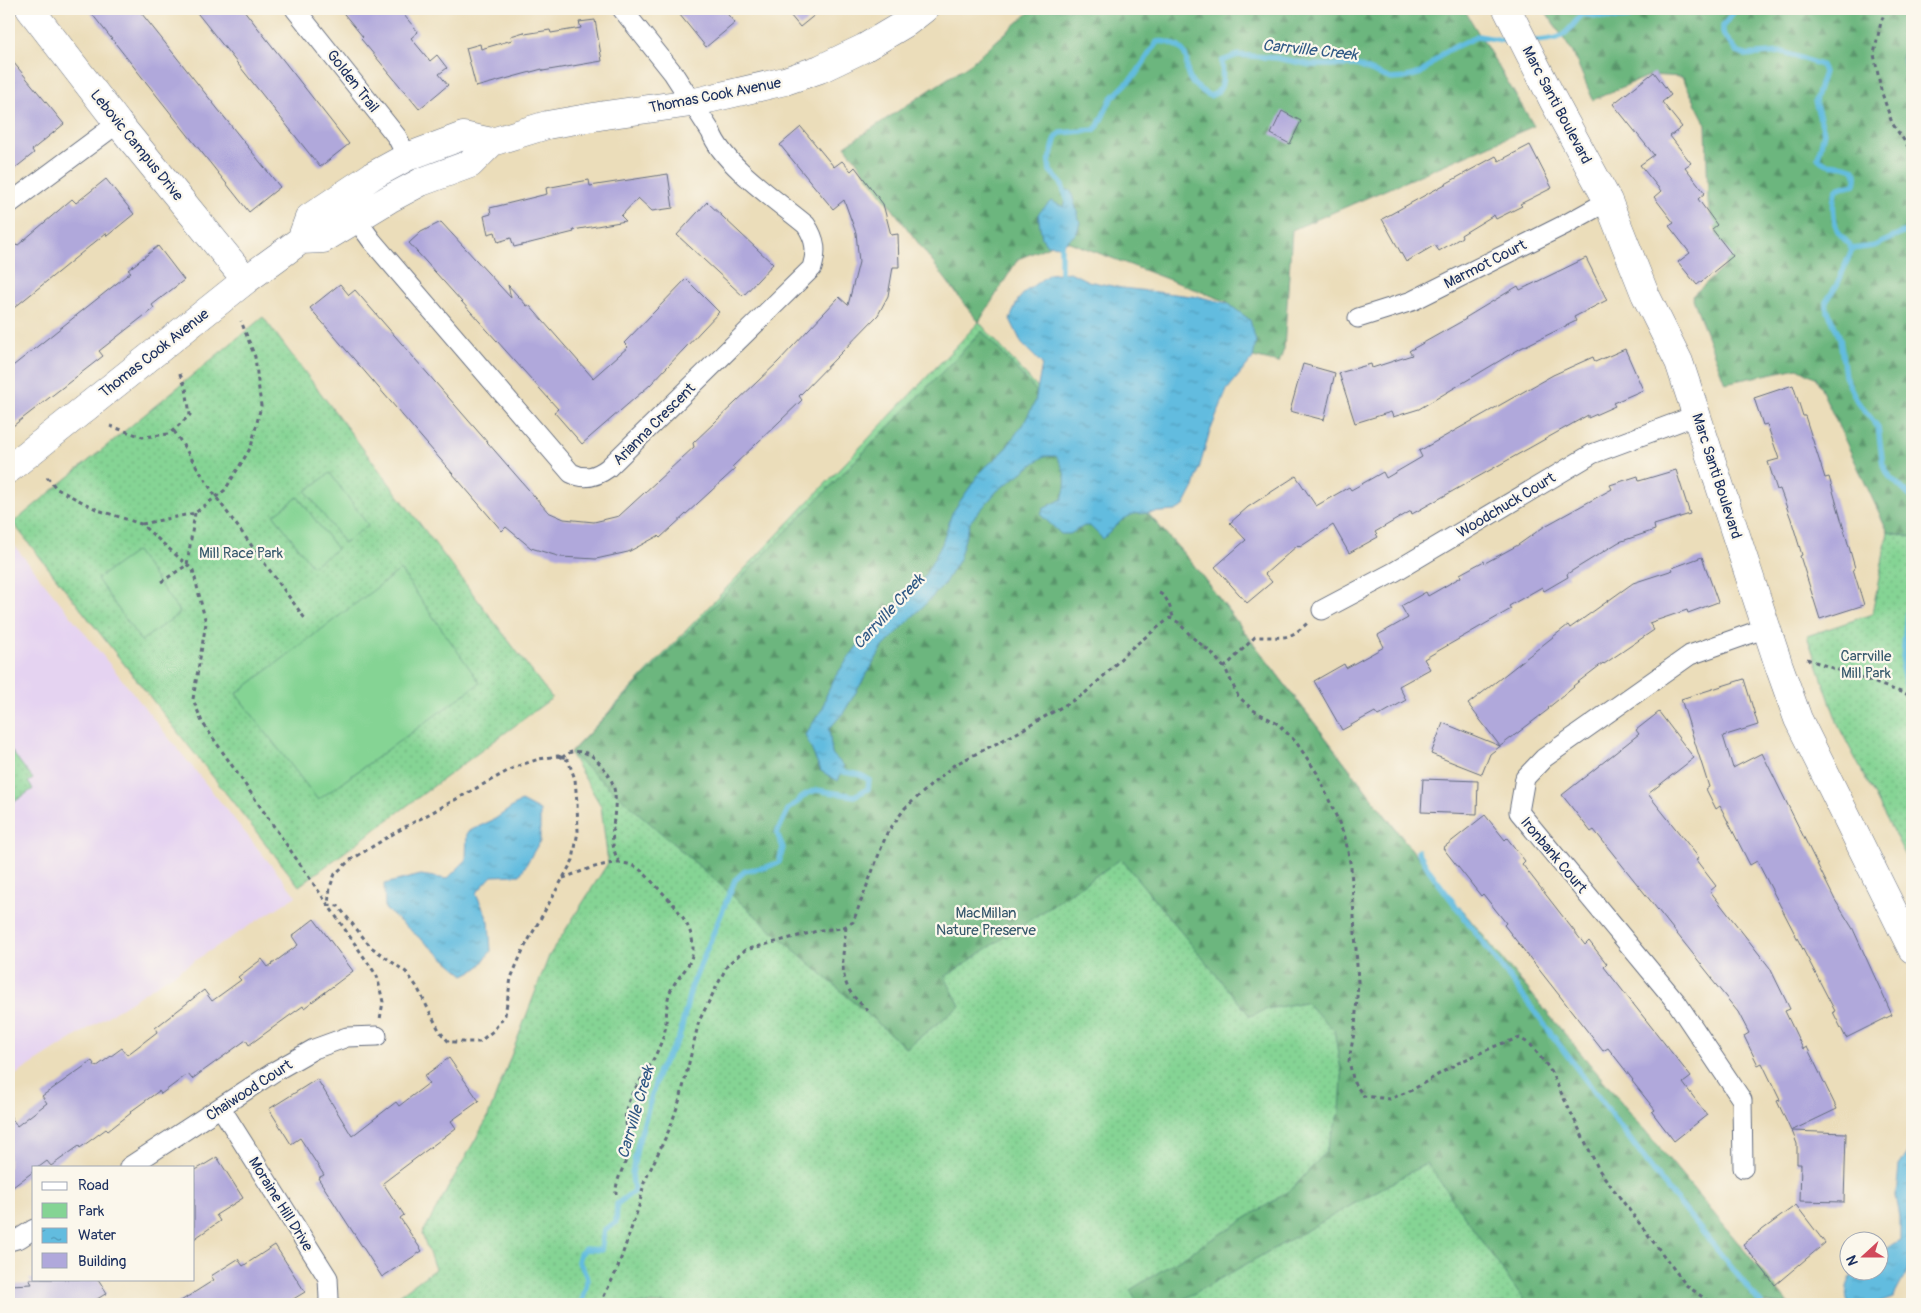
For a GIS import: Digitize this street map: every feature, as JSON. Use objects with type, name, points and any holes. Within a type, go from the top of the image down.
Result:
[{"type":"street","name":"Lebovic Campus Drive","points":[[30,9],[118,123],[246,280]]},
{"type":"street","name":"Golden Trail","points":[[295,9],[397,137],[407,156]]},
{"type":"street","points":[[622,9],[673,73],[691,103]]},
{"type":"street","name":"Marc Santi Boulevard","points":[[1507,9],[1553,100],[1608,200],[1645,294],[1679,362],[1766,628],[1802,728],[1912,949]]},
{"type":"street","name":"Thomas Cook Avenue","points":[[9,468],[246,280],[301,240],[323,239],[421,182],[470,164],[492,142],[547,125],[691,103],[785,81],[820,69],[864,48],[908,13]]},
{"type":"street","name":"Arianna Crescent","points":[[356,219],[368,236],[571,473],[579,477],[599,475],[812,268],[816,256],[813,238],[806,225],[733,164],[691,103]]},
{"type":"street","points":[[9,204],[118,123]]},
{"type":"street","name":"Thomas Cook Avenue","points":[[301,240],[309,218],[372,176],[407,156],[464,136],[492,142]]},
{"type":"street","name":"Marmot Court","points":[[1358,318],[1412,301],[1568,223],[1608,200]]},
{"type":"street","name":"Woodchuck Court","points":[[1322,610],[1394,572],[1592,454],[1697,416]]},
{"type":"street","name":"Ironbank Court","points":[[1743,1168],[1742,1100],[1677,1003],[1519,812],[1525,778],[1544,758],[1690,656],[1766,628]]},
{"type":"street","name":"Chaiwood Court","points":[[131,1166],[277,1070],[314,1049],[347,1037],[377,1036]]},
{"type":"street","name":"Moraine Hill Drive","points":[[221,1108],[328,1278],[330,1299],[328,1304]]},
{"type":"street","points":[[9,1242],[32,1230]]},
{"type":"path","points":[[1886,9],[1874,54],[1881,90],[1892,123],[1912,152]]},
{"type":"path","points":[[142,524],[195,512],[224,490],[251,447],[261,406],[255,358],[241,321]]},
{"type":"path","points":[[110,426],[143,437],[169,434],[190,415],[186,388],[179,372]]},
{"type":"path","points":[[174,430],[216,497],[306,620]]},
{"type":"path","points":[[47,477],[57,489],[98,510],[142,524],[193,570],[206,623],[194,699],[202,722],[377,976],[383,1002],[377,1036]]},
{"type":"path","points":[[161,582],[187,565],[195,512]]},
{"type":"path","points":[[1159,593],[1168,600],[1174,620],[1192,638],[1212,653],[1224,668],[1238,696],[1253,710],[1278,724],[1296,742],[1317,773],[1345,837],[1351,867],[1358,982],[1355,1027],[1349,1061],[1354,1083],[1364,1096],[1390,1099],[1412,1090],[1458,1063],[1500,1044],[1520,1038],[1531,1045],[1549,1068],[1599,1170],[1686,1285],[1712,1304]]},
{"type":"path","points":[[1224,668],[1255,637],[1283,638],[1292,636],[1322,610]]},
{"type":"path","points":[[600,1304],[617,1270],[647,1176],[670,1128],[683,1087],[699,1021],[728,964],[744,950],[821,930],[842,928],[853,922],[887,833],[905,808],[954,765],[1015,734],[1084,694],[1148,634],[1170,618],[1174,620]]},
{"type":"path","points":[[1807,659],[1912,696]]},
{"type":"path","points":[[562,758],[567,753],[578,750],[593,756],[606,770],[614,785],[617,806],[612,835],[614,853],[619,862]]},
{"type":"path","points":[[558,756],[568,760],[576,778],[578,831],[573,860],[533,931],[511,978],[505,1015],[479,1042],[449,1042],[440,1032],[417,987],[406,972],[371,947],[338,906],[328,905],[330,887],[335,874],[348,861],[396,832],[515,767],[538,758],[558,756]]},
{"type":"path","points":[[563,878],[595,866],[619,862],[638,868],[682,915],[691,935],[692,956],[684,973],[671,990],[667,1005],[667,1022],[656,1054],[645,1074],[631,1092],[626,1109],[629,1148],[625,1165],[616,1186],[616,1194]]},
{"type":"path","points":[[846,926],[842,953],[847,986],[852,994],[870,1012]]},
{"type":"shaded area","points":[[9,539],[296,896],[9,1079]]},
{"type":"green space","points":[[1033,9],[1464,9],[1534,126],[1292,230],[1284,349],[1279,363],[1232,352],[1228,302],[1064,240],[1018,259],[979,322],[845,146],[971,63]]},
{"type":"green space","points":[[1544,9],[1912,9],[1912,537],[1888,532],[1816,378],[1798,368],[1725,383],[1692,296],[1726,265],[1708,204],[1706,124],[1682,77],[1650,75],[1593,100],[1573,53]]},
{"type":"green space","name":"Mill Race Park","points":[[263,317],[552,698],[299,886],[13,523]]},
{"type":"green space","name":"MacMillan Nature Preserve","points":[[979,322],[1192,563],[1408,845],[1788,1304],[387,1304],[435,1269],[422,1234],[487,1119],[549,956],[608,863],[601,806],[570,753]]},
{"type":"green space","points":[[982,331],[1192,563],[1403,839],[1789,1304],[1526,1304],[1427,1163],[1175,1304],[1138,1304],[1130,1290],[1291,1190],[1325,1153],[1340,1112],[1342,1076],[1334,1030],[1305,1002],[1268,1009],[1250,1016],[1121,859],[945,977],[960,1006],[906,1048],[570,753]]},
{"type":"green space","points":[[330,473],[368,525],[344,543],[306,491]]},
{"type":"green space","points":[[298,497],[337,549],[312,566],[274,515]]},
{"type":"green space","name":"Carrville Mill Park","points":[[1888,532],[1912,537],[1912,868],[1839,727],[1807,636],[1872,614]]},
{"type":"green space","points":[[136,551],[180,613],[141,641],[97,579]]},
{"type":"green space","points":[[400,570],[480,683],[318,800],[236,694]]},
{"type":"green space","points":[[9,748],[33,779],[28,782],[33,789],[11,804],[9,802]]},
{"type":"water","points":[[1912,15],[1912,98],[1902,59],[1906,32]]},
{"type":"water","points":[[1064,189],[1071,191],[1080,222],[1077,233],[1061,246],[1047,245],[1042,238],[1038,214],[1051,201],[1064,207],[1067,197]]},
{"type":"water","points":[[1070,272],[1088,281],[1122,288],[1200,297],[1227,303],[1250,320],[1256,342],[1253,358],[1227,390],[1209,434],[1194,487],[1184,506],[1175,511],[1133,514],[1122,520],[1103,539],[1090,526],[1084,526],[1070,534],[1061,534],[1041,515],[1043,509],[1062,499],[1064,493],[1065,477],[1062,466],[1056,456],[1044,456],[997,491],[970,522],[959,559],[943,586],[883,647],[844,712],[829,729],[832,754],[844,766],[838,781],[821,771],[805,735],[823,708],[826,696],[835,677],[868,631],[923,579],[942,544],[952,513],[981,471],[1004,451],[1025,421],[1035,402],[1042,364],[1022,344],[1010,319],[1018,300],[1026,291],[1049,274]]},
{"type":"water","points":[[521,801],[540,811],[540,841],[520,875],[492,876],[476,893],[489,922],[491,951],[478,968],[464,975],[385,909],[384,884],[421,875],[447,879],[466,860],[467,832],[495,819]]},
{"type":"water","points":[[1912,1147],[1912,1246],[1907,1272],[1893,1298],[1876,1304],[1849,1304],[1846,1295],[1850,1280],[1888,1280],[1888,1247],[1900,1240],[1900,1217],[1896,1196],[1899,1166]]},
{"type":"building","points":[[88,9],[138,9],[280,187],[249,212]]},
{"type":"building","points":[[194,9],[243,9],[349,144],[320,167]]},
{"type":"building","points":[[340,9],[399,9],[418,32],[411,38],[430,61],[437,55],[447,68],[439,74],[448,85],[419,109],[361,39],[363,37]]},
{"type":"building","points":[[675,9],[723,9],[735,23],[706,47]]},
{"type":"building","points":[[785,9],[822,9],[800,27]]},
{"type":"building","points":[[595,20],[602,61],[543,71],[542,69],[476,87],[466,48],[480,44],[481,49],[512,40],[511,36],[524,32],[525,34],[550,30],[551,33],[581,28],[579,22]]},
{"type":"building","points":[[9,57],[64,124],[32,150],[34,153],[9,173]]},
{"type":"building","points":[[1654,72],[1671,95],[1662,102],[1682,127],[1670,136],[1691,163],[1685,167],[1705,193],[1698,199],[1717,225],[1712,229],[1733,256],[1697,285],[1678,262],[1690,253],[1669,226],[1674,223],[1654,197],[1661,191],[1640,165],[1654,155],[1613,104]]},
{"type":"building","points":[[1282,111],[1301,121],[1290,144],[1271,134]]},
{"type":"building","points":[[801,127],[834,167],[842,161],[851,171],[855,167],[883,204],[891,235],[898,234],[899,267],[893,267],[888,296],[878,315],[799,396],[802,400],[732,467],[735,469],[660,538],[658,536],[628,552],[596,559],[561,557],[531,548],[506,527],[502,531],[310,308],[340,284],[349,295],[355,290],[548,512],[564,519],[594,522],[619,516],[694,447],[693,443],[778,362],[839,297],[848,305],[859,262],[856,233],[844,200],[833,209],[780,145]]},
{"type":"building","points":[[1530,145],[1552,188],[1496,219],[1494,215],[1439,251],[1435,245],[1406,262],[1382,219],[1496,156],[1499,161]]},
{"type":"building","points":[[668,174],[673,208],[652,211],[638,198],[621,216],[626,221],[573,230],[574,232],[514,247],[511,238],[498,242],[495,232],[488,234],[484,216],[491,214],[490,208],[547,194],[546,188],[589,180],[590,186]]},
{"type":"building","points":[[106,179],[134,214],[107,236],[106,233],[9,312],[9,237],[17,246],[72,199],[76,203]]},
{"type":"building","points":[[707,202],[773,264],[743,296],[677,235]]},
{"type":"building","points":[[441,222],[511,298],[508,285],[527,306],[529,305],[593,378],[628,347],[624,343],[686,279],[719,312],[650,385],[582,444],[554,412],[558,409],[409,243],[421,232]]},
{"type":"building","points":[[158,246],[184,280],[152,305],[154,308],[99,351],[103,356],[9,429],[9,369],[131,272],[128,270]]},
{"type":"building","points":[[1586,258],[1607,300],[1574,317],[1576,321],[1521,348],[1419,409],[1393,417],[1391,412],[1355,423],[1339,373],[1371,364],[1372,368],[1412,355],[1409,351],[1466,319],[1518,286],[1520,290]]},
{"type":"building","points":[[1625,349],[1643,390],[1613,403],[1615,406],[1588,418],[1588,415],[1412,514],[1411,511],[1375,532],[1378,537],[1349,553],[1333,525],[1300,547],[1298,545],[1265,574],[1272,582],[1247,603],[1215,567],[1246,540],[1230,523],[1248,507],[1296,476],[1316,506],[1349,487],[1351,490],[1383,472],[1386,478],[1422,457],[1419,451],[1553,375],[1593,357],[1595,362]]},
{"type":"building","points":[[1303,364],[1335,373],[1324,420],[1290,411]]},
{"type":"building","points":[[1793,385],[1825,478],[1829,477],[1864,605],[1820,619],[1800,556],[1802,555],[1791,519],[1780,489],[1777,490],[1768,462],[1779,459],[1767,424],[1763,425],[1754,398]]},
{"type":"building","points":[[1676,470],[1690,514],[1654,525],[1655,530],[1619,542],[1567,574],[1568,577],[1544,591],[1542,587],[1509,606],[1511,609],[1424,659],[1430,669],[1399,686],[1406,700],[1378,716],[1375,712],[1342,730],[1314,681],[1344,664],[1346,668],[1384,647],[1378,635],[1408,618],[1401,606],[1426,592],[1428,596],[1461,577],[1460,574],[1518,545],[1545,526],[1612,489],[1610,485],[1638,476],[1639,481]]},
{"type":"building","points":[[1702,557],[1718,602],[1688,613],[1687,610],[1649,623],[1654,630],[1603,663],[1573,686],[1549,709],[1490,754],[1482,774],[1431,754],[1443,723],[1500,746],[1468,704],[1568,625],[1570,628],[1633,583],[1673,570],[1672,568]]},
{"type":"building","points":[[1744,679],[1758,725],[1723,736],[1733,768],[1762,753],[1835,900],[1853,929],[1892,1015],[1846,1038],[1833,1012],[1835,1011],[1757,861],[1750,865],[1720,806],[1716,809],[1706,789],[1709,787],[1681,699]]},
{"type":"building","points":[[1659,712],[1694,758],[1648,794],[1699,858],[1696,860],[1716,886],[1710,891],[1770,968],[1790,1009],[1785,1011],[1803,1049],[1807,1047],[1837,1109],[1791,1131],[1777,1101],[1780,1100],[1762,1063],[1758,1065],[1744,1036],[1749,1033],[1738,1012],[1594,830],[1591,832],[1562,795],[1639,734],[1636,730]]},
{"type":"building","points":[[1423,779],[1478,781],[1477,814],[1421,812]]},
{"type":"building","points":[[1485,815],[1505,840],[1507,838],[1525,861],[1522,864],[1585,945],[1589,941],[1607,964],[1604,967],[1691,1077],[1683,1083],[1707,1115],[1674,1141],[1652,1112],[1655,1110],[1608,1048],[1603,1051],[1504,925],[1506,923],[1483,894],[1481,896],[1443,848]]},
{"type":"building","points":[[314,919],[353,971],[304,1008],[303,1006],[249,1045],[246,1040],[192,1079],[188,1074],[161,1094],[159,1091],[108,1131],[106,1129],[51,1166],[47,1161],[40,1166],[32,1166],[32,1173],[9,1190],[9,1114],[17,1126],[47,1103],[42,1096],[92,1061],[96,1067],[122,1048],[127,1055],[157,1032],[155,1028],[204,990],[212,1001],[241,980],[238,977],[262,959],[268,967],[298,945],[292,936]]},
{"type":"building","points":[[449,1058],[479,1101],[451,1121],[456,1128],[383,1183],[404,1215],[400,1218],[422,1251],[382,1277],[318,1178],[324,1175],[300,1138],[291,1144],[269,1109],[317,1079],[352,1136],[396,1102],[399,1106],[429,1083],[424,1076]]},
{"type":"building","points":[[1792,1131],[1846,1133],[1844,1202],[1800,1201],[1801,1164],[1797,1164],[1797,1144]]},
{"type":"building","points":[[217,1157],[243,1198],[216,1215],[220,1221],[195,1238],[195,1170]]},
{"type":"building","points":[[1796,1205],[1825,1243],[1775,1285],[1743,1244]]},
{"type":"building","points":[[275,1245],[305,1292],[285,1304],[176,1304],[214,1280],[211,1276],[238,1259],[243,1266]]},
{"type":"building","points":[[29,1279],[99,1280],[107,1293],[89,1304],[9,1304],[9,1285],[32,1284]]},
{"type":"waterway","name":"Carrville Creek","points":[[1533,41],[1550,40],[1561,36],[1570,29],[1581,15],[1623,19],[1633,16],[1638,9]]},
{"type":"waterway","points":[[1736,9],[1723,26],[1723,34],[1737,52],[1745,55],[1783,52],[1821,65],[1824,72],[1815,101],[1824,132],[1818,158],[1822,162],[1847,166],[1855,171],[1855,184],[1839,188],[1834,197],[1834,218],[1838,230],[1852,249]]},
{"type":"waterway","name":"Carrville Creek","points":[[1068,201],[1061,183],[1050,171],[1049,162],[1056,137],[1060,133],[1094,130],[1098,126],[1111,99],[1136,74],[1157,42],[1170,43],[1182,50],[1186,57],[1189,78],[1197,87],[1210,96],[1219,90],[1221,86],[1223,77],[1222,61],[1238,55],[1277,58],[1311,65],[1356,65],[1391,79],[1404,78],[1421,73],[1446,51],[1478,36],[1514,42]]},
{"type":"waterway","points":[[1852,249],[1874,246],[1912,229]]},
{"type":"waterway","name":"Carrville Creek","points":[[1061,279],[1061,246],[1063,239]]},
{"type":"waterway","points":[[1852,249],[1838,283],[1826,302],[1826,307],[1840,338],[1845,376],[1857,401],[1878,427],[1883,465],[1890,477],[1912,498]]},
{"type":"waterway","points":[[1912,588],[1908,602],[1902,668],[1912,709]]},
{"type":"waterway","name":"Carrville Creek","points":[[581,1304],[587,1277],[578,1262],[580,1254],[585,1249],[601,1250],[604,1230],[616,1222],[617,1204],[634,1191],[632,1174],[637,1147],[659,1070],[679,1038],[691,988],[735,880],[745,871],[767,867],[779,862],[783,848],[777,833],[788,810],[806,794],[816,790],[854,796],[868,789],[869,780],[836,768]]},
{"type":"waterway","points":[[1418,851],[1429,870],[1658,1177],[1761,1304]]}]
